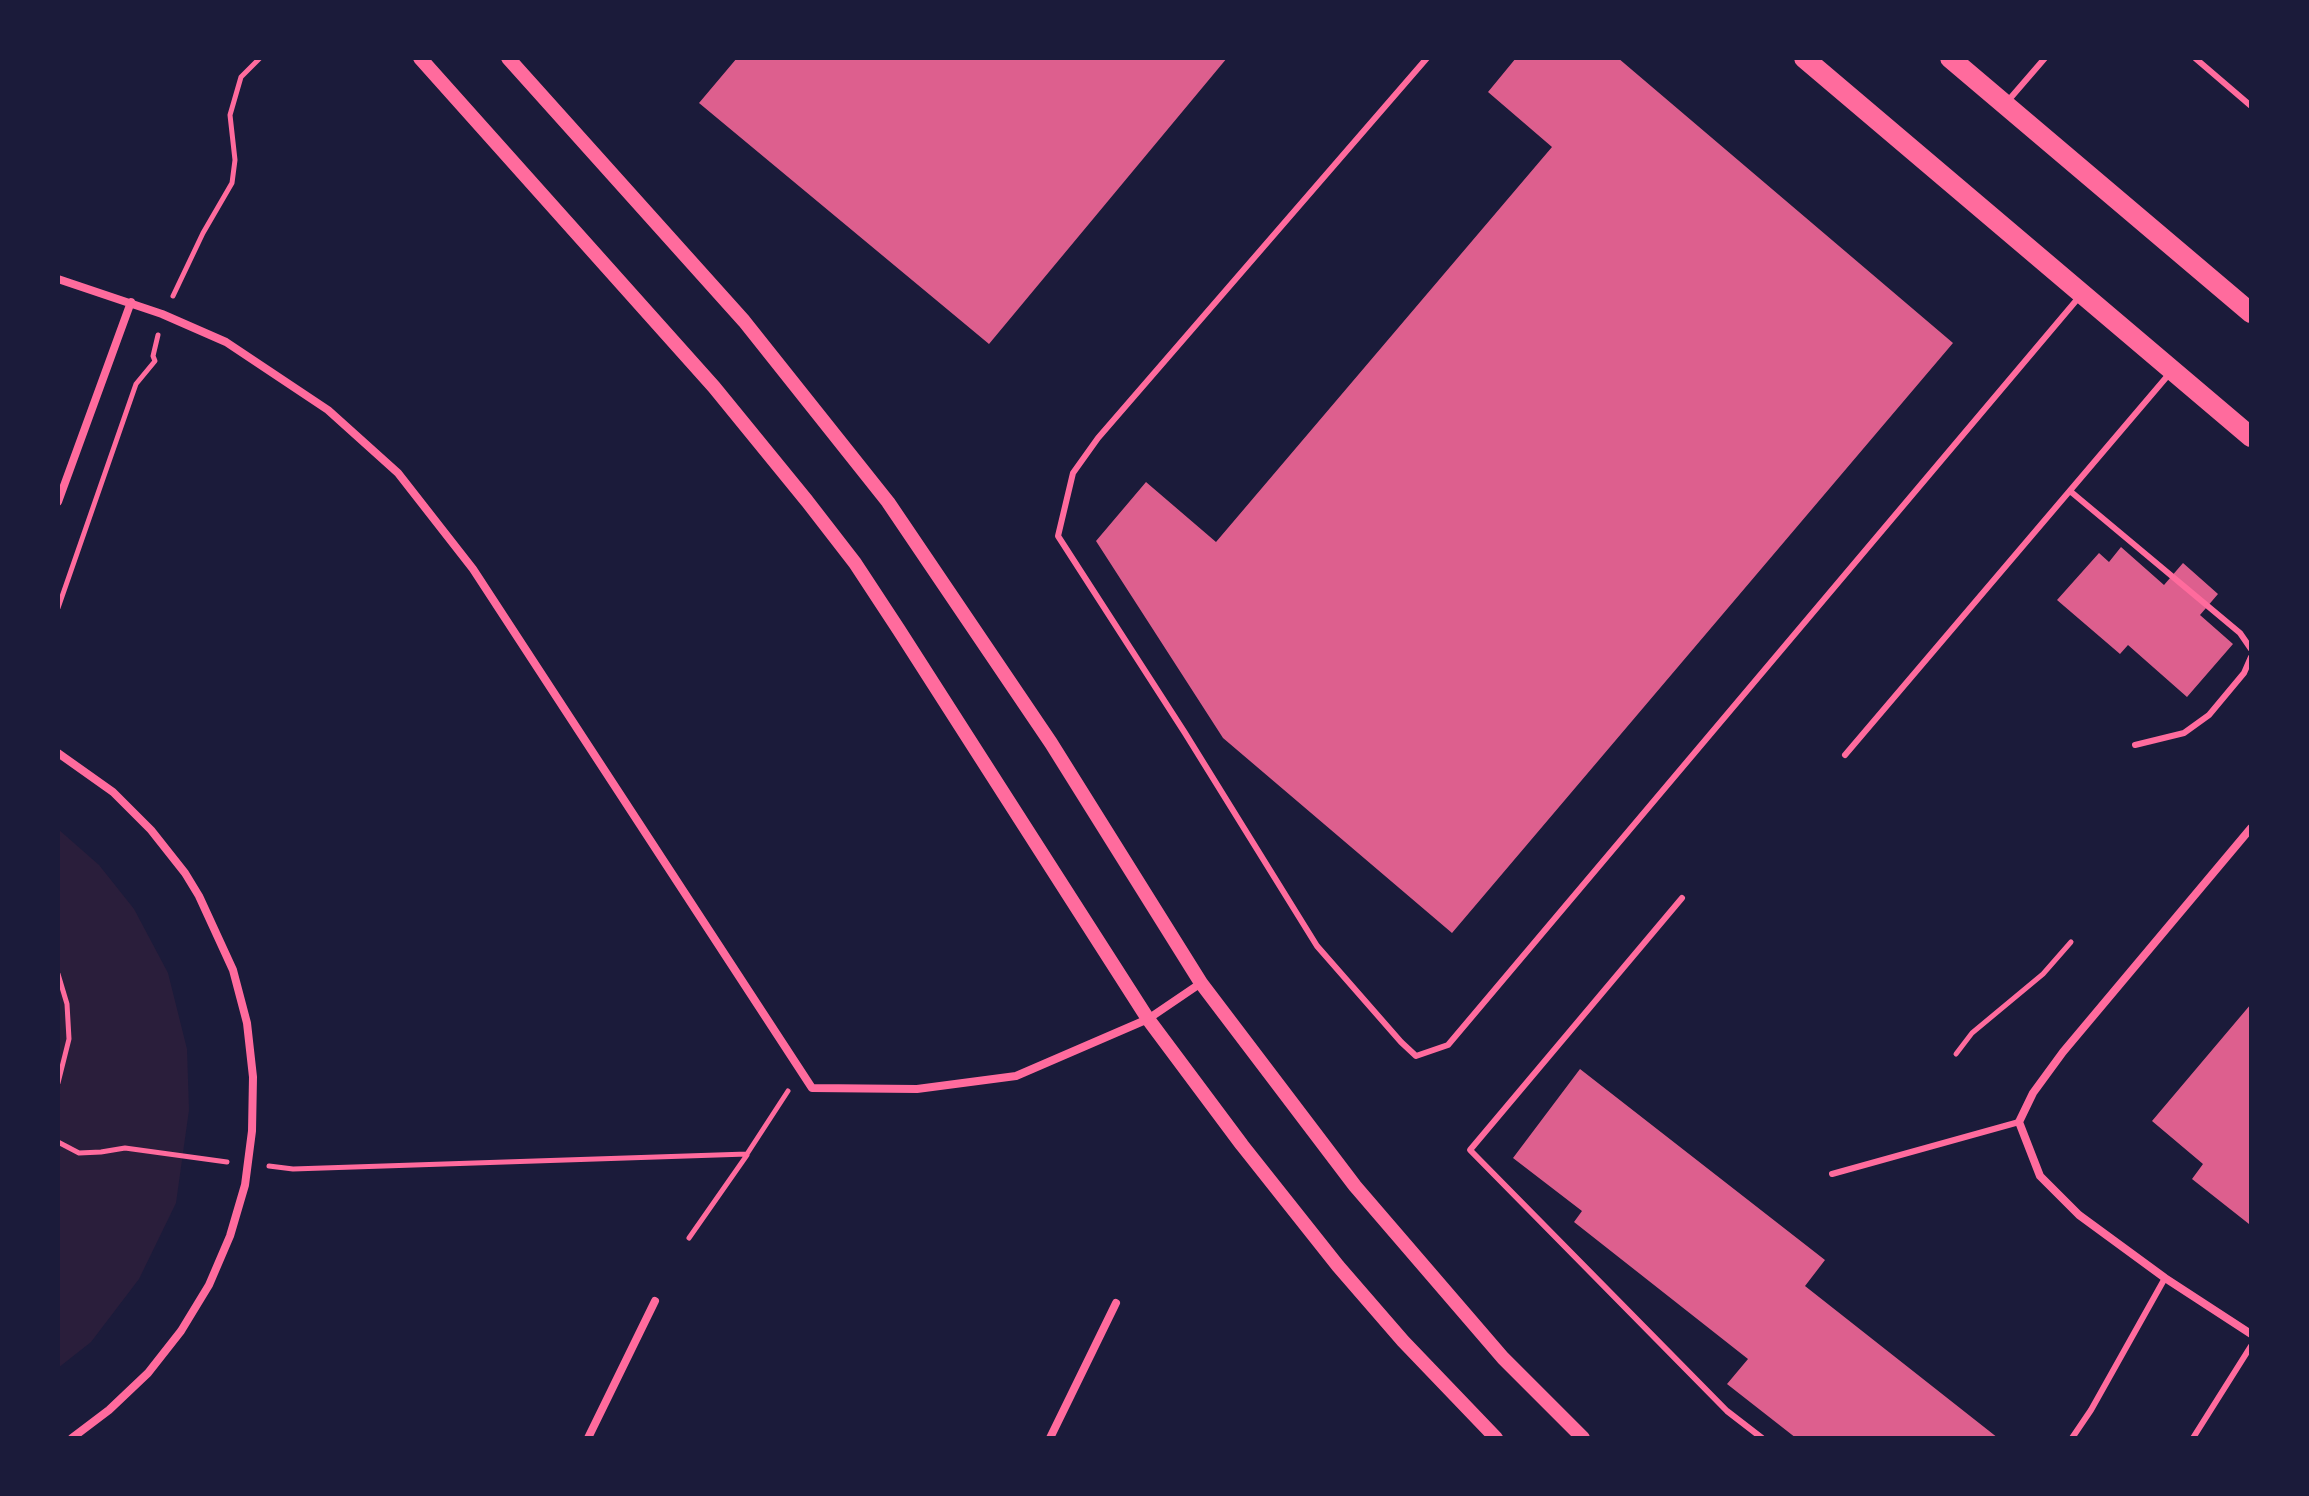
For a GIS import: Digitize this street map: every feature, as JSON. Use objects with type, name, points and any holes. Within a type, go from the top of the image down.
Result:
[{"type":"main road","points":[[1804,58],[2251,437]]},
{"type":"main road","points":[[1950,58],[2251,313]]},
{"type":"street","points":[[508,58],[744,321],[888,502],[1042,729],[1201,983],[1355,1186],[1503,1358],[1583,1438]]},
{"type":"street","points":[[428,61],[714,387],[855,563],[1148,1019],[1338,1266],[1403,1341],[1496,1438]]},
{"type":"street","points":[[58,279],[131,302],[226,342],[328,410],[398,473],[473,569],[812,1088],[917,1089],[1016,1076],[1148,1019],[1201,983]]},
{"type":"street","points":[[58,502],[131,302]]},
{"type":"street","points":[[58,753],[113,792],[151,830],[199,896],[223,945],[240,996],[251,1050],[253,1091],[245,1185],[230,1236],[209,1285],[181,1331],[148,1373],[109,1410],[72,1438]]},
{"type":"street","points":[[2251,828],[2063,1052],[2033,1093],[2019,1122],[2040,1176],[2079,1215],[2165,1278],[2251,1334]]},
{"type":"street","points":[[588,1438],[655,1301]]},
{"type":"street","points":[[1050,1438],[1116,1303]]},
{"type":"lane","points":[[1427,58],[1098,438],[1073,473],[1058,536],[1317,946],[1416,1056],[1448,1045],[2082,293]]},
{"type":"lane","points":[[2005,105],[2045,58]]},
{"type":"lane","points":[[2195,58],[2251,106]]},
{"type":"lane","points":[[1845,755],[2173,371]]},
{"type":"lane","points":[[2070,491],[2240,633],[2251,649]]},
{"type":"lane","points":[[2135,745],[2184,733],[2209,715],[2244,673],[2251,657]]},
{"type":"lane","points":[[1682,898],[1470,1150],[1727,1411],[1762,1438]]},
{"type":"lane","points":[[1832,1174],[2019,1122]]},
{"type":"lane","points":[[2072,1438],[2165,1278]]},
{"type":"lane","points":[[2193,1438],[2251,1346]]},
{"type":"path","points":[[180,282],[203,233],[232,183],[235,160],[230,115],[241,77],[260,58]]},
{"type":"path","points":[[58,608],[136,384],[155,361]]},
{"type":"path","points":[[1956,1054],[1972,1033],[2043,974],[2071,942]]},
{"type":"path","points":[[58,974],[67,1004],[69,1039],[58,1083]]},
{"type":"path","points":[[689,1238],[776,1114],[800,1069]]},
{"type":"path","points":[[58,1142],[79,1153],[125,1148],[202,1157]]},
{"type":"path","points":[[293,1169],[747,1154]]},
{"type":"shaded area","points":[[58,829],[99,865],[134,909],[168,973],[187,1049],[189,1110],[176,1203],[139,1279],[91,1342],[58,1368]]},
{"type":"building","points":[[737,58],[1227,58],[989,344],[699,103]]},
{"type":"building","points":[[1516,58],[1618,58],[1953,343],[1452,933],[1223,738],[1096,541],[1146,482],[1216,542],[1552,147],[1488,92]]},
{"type":"building","points":[[2121,547],[2164,585],[2183,563],[2218,594],[2200,615],[2233,644],[2187,697],[2128,645],[2120,654],[2057,600],[2099,553],[2109,562]]},
{"type":"building","points":[[2251,1004],[2249,1224],[2192,1179],[2203,1164],[2152,1121]]},
{"type":"building","points":[[1580,1069],[1825,1260],[1805,1286],[1998,1438],[1796,1438],[1727,1384],[1748,1359],[1574,1222],[1582,1211],[1513,1158]]}]
